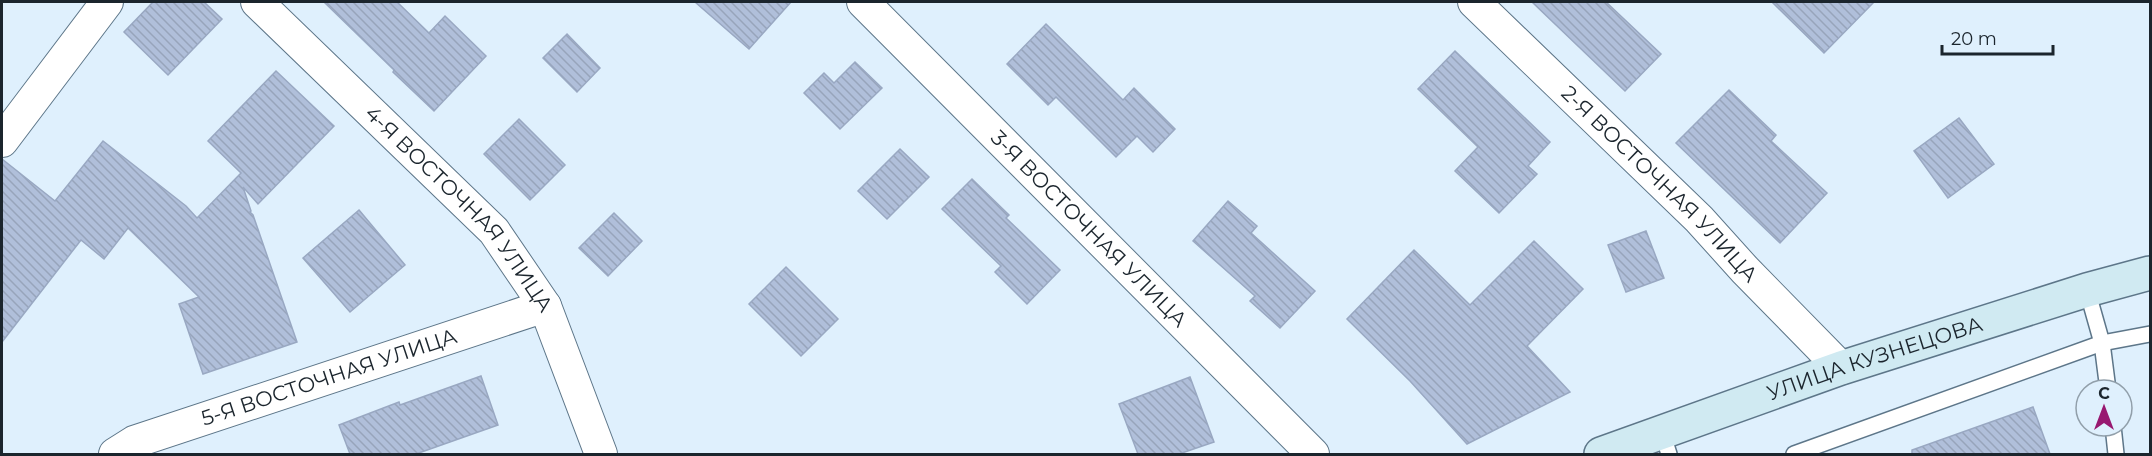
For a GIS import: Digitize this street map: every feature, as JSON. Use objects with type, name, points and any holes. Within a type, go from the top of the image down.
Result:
[{"type":"street","points":[[2,141],[107,2]]},
{"type":"street","name":"4-Я ВОСТОЧНАЯ УЛИЦА","points":[[257,2],[494,231],[545,306],[601,454]]},
{"type":"street","name":"3-Я ВОСТОЧНАЯ УЛИЦА","points":[[862,2],[1313,454]]},
{"type":"street","name":"2-Я ВОСТОЧНАЯ УЛИЦА","points":[[1474,2],[1699,219],[1745,270],[1841,368]]},
{"type":"street","name":"УЛИЦА КУЗНЕЦОВА","points":[[1601,454],[1665,443],[1841,368],[2086,291],[2151,273]]},
{"type":"street","name":"5-Я ВОСТОЧНАЯ УЛИЦА","points":[[115,454],[134,442],[545,306]]},
{"type":"lane","points":[[2086,291],[2102,343],[2106,378]]},
{"type":"lane","points":[[1794,454],[2102,343],[2151,334]]},
{"type":"lane","points":[[2114,438],[2116,454]]},
{"type":"building","points":[[153,2],[204,2],[222,19],[168,75],[124,32]]},
{"type":"building","points":[[324,2],[397,2],[429,33],[445,16],[486,56],[434,111]]},
{"type":"building","points":[[695,2],[791,2],[749,49]]},
{"type":"building","points":[[1532,2],[1606,2],[1661,54],[1625,91]]},
{"type":"building","points":[[1772,2],[1874,2],[1824,53]]},
{"type":"building","points":[[1046,24],[1123,100],[1134,88],[1175,129],[1153,152],[1137,136],[1116,157],[1056,97],[1048,105],[1007,64]]},
{"type":"building","points":[[567,34],[600,68],[577,92],[543,58]]},
{"type":"building","points":[[1455,51],[1550,142],[1528,166],[1537,174],[1499,213],[1455,171],[1478,147],[1418,89]]},
{"type":"building","points":[[855,62],[882,88],[840,129],[804,93],[824,73],[834,83]]},
{"type":"building","points":[[276,71],[334,126],[258,204],[243,187],[297,342],[203,374],[179,304],[199,297],[128,228],[104,259],[81,240],[2,342],[2,159],[55,201],[103,141],[186,206],[197,218],[241,173],[208,141]]},
{"type":"building","points":[[1729,90],[1776,135],[1771,141],[1827,193],[1780,243],[1676,143]]},
{"type":"building","points":[[1959,118],[1994,164],[1948,198],[1914,151]]},
{"type":"building","points":[[519,119],[565,165],[530,200],[484,154]]},
{"type":"building","points":[[900,149],[929,177],[887,219],[858,191]]},
{"type":"building","points":[[972,179],[1009,215],[1006,218],[1060,270],[1027,304],[995,272],[1001,266],[942,209]]},
{"type":"building","points":[[1228,201],[1257,226],[1251,233],[1315,291],[1280,328],[1250,301],[1255,296],[1193,241]]},
{"type":"building","points":[[359,210],[405,265],[350,312],[303,258]]},
{"type":"building","points":[[614,213],[642,241],[608,276],[579,248]]},
{"type":"building","points":[[1646,231],[1664,278],[1626,292],[1608,245]]},
{"type":"building","points":[[1534,241],[1583,289],[1527,346],[1570,392],[1467,444],[1410,381],[1347,319],[1414,250],[1470,305]]},
{"type":"building","points":[[786,267],[838,319],[801,356],[749,304]]},
{"type":"building","points":[[481,376],[498,425],[416,454],[350,454],[339,425],[399,402],[400,405]]},
{"type":"building","points":[[1190,377],[1214,442],[1179,454],[1138,454],[1119,404]]},
{"type":"building","points":[[2033,407],[2050,454],[1912,454],[1912,450]]}]
